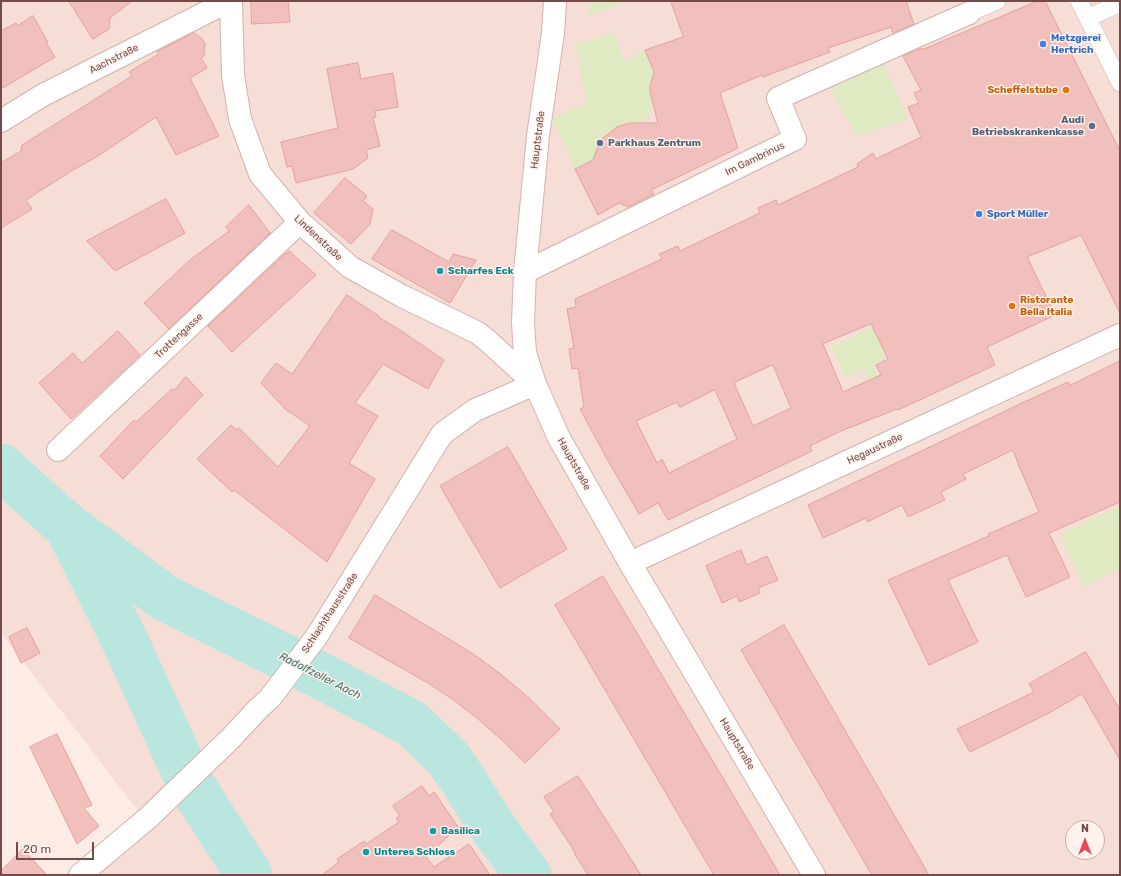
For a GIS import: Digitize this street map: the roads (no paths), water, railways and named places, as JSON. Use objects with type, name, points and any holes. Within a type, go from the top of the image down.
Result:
[{"type":"street","name":"Aachstraße","points":[[1,121],[43,95],[230,1]]},
{"type":"street","name":"Lindenstraße","points":[[230,1],[233,75],[240,119],[260,174],[300,222],[350,267],[402,296],[478,333],[535,384]]},
{"type":"street","name":"Hauptstraße","points":[[555,1],[538,136],[525,272],[523,322],[525,353],[535,384],[559,438],[630,563],[814,875]]},
{"type":"street","name":"Im Gambrinus","points":[[525,272],[795,139],[778,98],[997,1]]},
{"type":"street","points":[[1080,1],[1120,84]]},
{"type":"street","points":[[1088,18],[1120,3]]},
{"type":"street","name":"Trottengasse","points":[[58,450],[300,222]]},
{"type":"street","name":"Hegaustraße","points":[[630,563],[1120,335]]},
{"type":"street","name":"Schlachthausstraße","points":[[80,875],[149,817],[270,698],[317,636],[442,434],[475,410],[535,384]]},
{"type":"waterway","name":"Radolfzeller Aach","points":[[1,467],[67,526],[165,598],[306,668],[411,723],[447,757],[494,829],[528,875]]},
{"type":"waterway","name":"Radolfzeller Aach","points":[[71,533],[125,641],[189,781],[249,875]]},
{"type":"place","name":"Metzgerei Hertrich","points":[[1043,44]]},
{"type":"place","name":"Scheffelstube","points":[[1066,90]]},
{"type":"place","name":"Audi Betriebskrankenkasse","points":[[1092,126]]},
{"type":"place","name":"Parkhaus Zentrum","points":[[600,143]]},
{"type":"place","name":"Sport Müller","points":[[979,214]]},
{"type":"place","name":"Scharfes Eck","points":[[440,271]]},
{"type":"place","name":"Ristorante Bella Italia","points":[[1012,306]]},
{"type":"place","name":"Basilica","points":[[433,831]]},
{"type":"place","name":"Unteres Schloss","points":[[366,852]]}]
